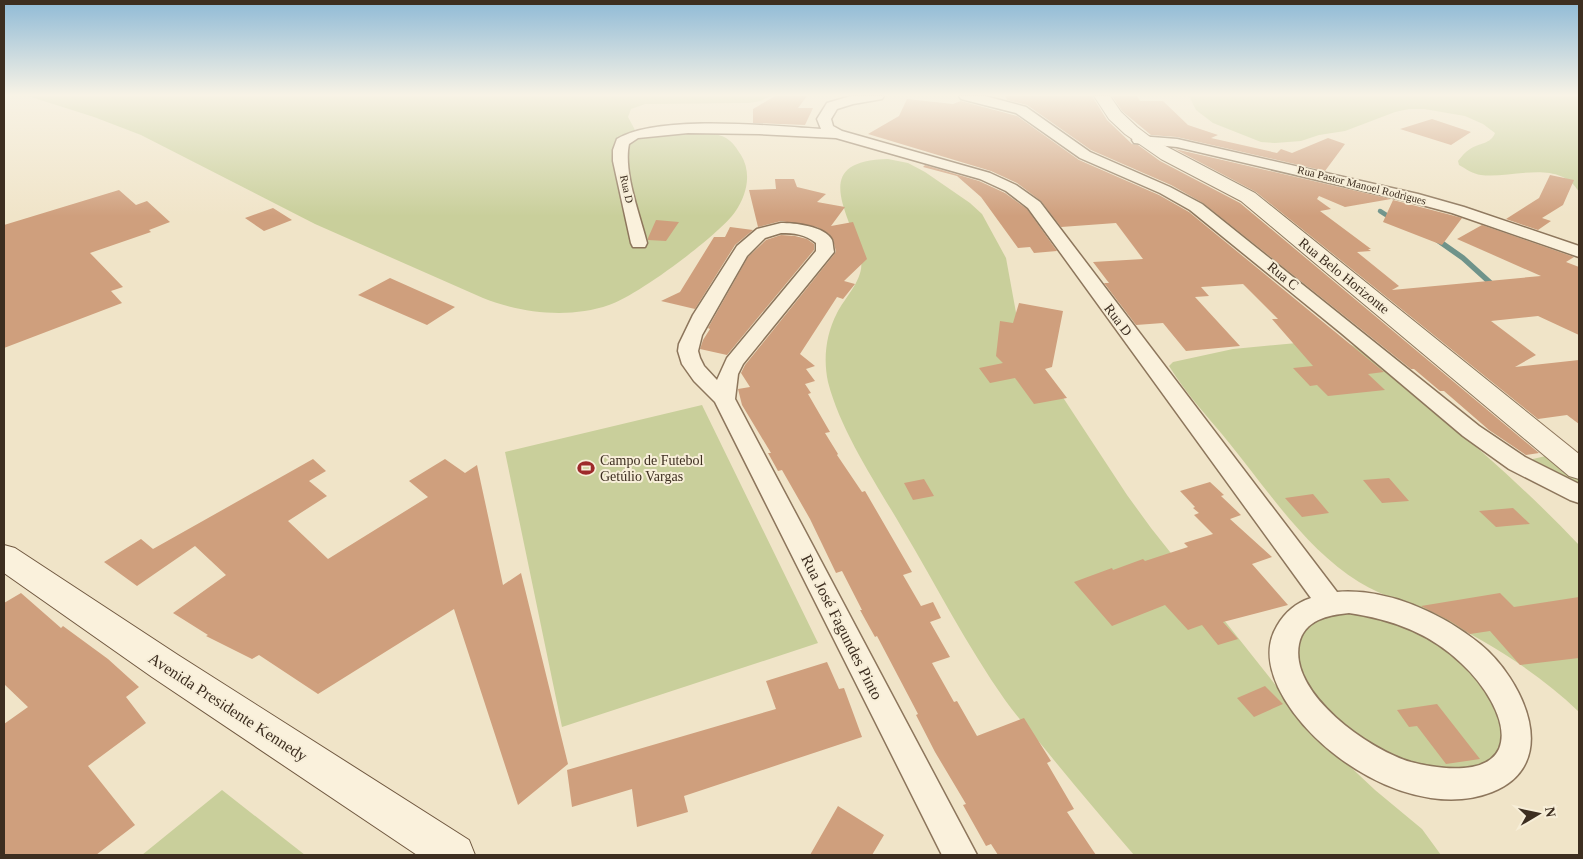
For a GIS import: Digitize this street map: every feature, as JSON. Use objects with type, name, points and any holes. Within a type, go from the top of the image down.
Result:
[{"type":"street","name":"Rua D","points":[[633,136],[624,140],[620,148],[621,164],[640,243]]},
{"type":"street","name":"Rua D","points":[[885,136],[1011,188],[1034,206],[1330,603]]},
{"type":"street","name":"Rua C","points":[[1058,136],[1085,155],[1165,190],[1196,207],[1479,436],[1518,463],[1579,494]]},
{"type":"street","name":"Rua Belo Horizonte","points":[[1135,136],[1163,154],[1227,185],[1257,204],[1579,469]]},
{"type":"street","name":"Rua Pastor Manoel Rodrigues","points":[[1139,140],[1177,143],[1261,160],[1404,195],[1458,210],[1579,252]]},
{"type":"street","name":"Rua José Fagundes Pinto","points":[[724,399],[728,374],[734,362],[823,256],[826,248],[824,241],[820,237],[796,229],[774,229],[759,235],[738,256],[730,273],[698,323],[687,349],[694,366],[724,399],[960,855]]},
{"type":"street","name":"Avenida Presidente Kennedy","points":[[4,557],[165,666],[454,855]]},
{"type":"street","points":[[1330,603],[1361,603],[1399,612],[1438,630],[1474,657],[1501,689],[1515,722],[1516,743],[1509,761],[1503,768],[1486,779],[1474,782],[1449,784],[1419,779],[1375,762],[1347,745],[1323,725],[1304,703],[1291,681],[1284,660],[1284,642],[1290,626],[1301,614],[1317,606],[1330,603]]},
{"type":"green space","points":[[143,136],[722,136],[733,144],[741,155],[747,176],[743,198],[735,212],[726,223],[695,250],[657,278],[622,299],[609,305],[578,312],[545,312],[497,303],[315,224]]},
{"type":"green space","points":[[1246,136],[1316,136],[1301,141],[1261,142]]},
{"type":"green space","points":[[1579,136],[1579,192],[1570,182],[1560,176],[1547,173],[1481,175],[1459,165],[1458,161],[1467,151],[1493,137]]},
{"type":"green space","points":[[888,159],[908,163],[925,172],[970,203],[982,214],[1006,258],[1017,318],[1043,367],[1127,495],[1289,702],[1341,758],[1375,790],[1422,829],[1441,855],[1134,855],[1014,713],[965,637],[860,457],[841,420],[828,382],[826,347],[830,329],[837,313],[857,281],[861,268],[857,244],[841,194],[841,181],[848,170],[863,162]]},
{"type":"green space","points":[[1297,343],[1347,343],[1360,349],[1500,468],[1579,545],[1579,712],[1547,684],[1512,659],[1428,612],[1368,587],[1340,569],[1322,554],[1289,519],[1190,396],[1169,366],[1173,362],[1233,349]]},
{"type":"green space","points":[[702,405],[818,643],[562,727],[505,452]]},
{"type":"green space","points":[[1559,453],[1579,470],[1579,491],[1519,462]]},
{"type":"green space","points":[[1319,607],[1413,618],[1505,697],[1503,766],[1402,773],[1297,690],[1298,619]]},
{"type":"green space","points":[[222,790],[305,855],[142,855]]},
{"type":"building","points":[[875,136],[1045,136],[1079,160],[1159,195],[1189,212],[1384,372],[1368,374],[1385,390],[1328,396],[1317,385],[1310,386],[1293,368],[1313,366],[1272,319],[1278,319],[1243,284],[1201,287],[1209,296],[1195,297],[1240,346],[1186,351],[1163,323],[1136,325],[1104,283],[1109,283],[1093,262],[1143,259],[1116,223],[1061,227],[1041,201],[1017,183],[991,171]]},
{"type":"building","points":[[1071,136],[1124,136],[1132,144],[1138,145],[1160,161],[1240,203],[1539,453],[1526,455],[1489,430],[1444,391],[1440,391],[1414,369],[1411,369],[1203,203],[1171,185],[1091,150]]},
{"type":"building","points":[[1165,136],[1215,136],[1211,138],[1277,153],[1281,149],[1292,153],[1328,138],[1345,144],[1325,171],[1177,137]]},
{"type":"building","points":[[1423,136],[1465,136],[1451,145]]},
{"type":"building","points":[[1175,149],[1391,199],[1345,207],[1319,196],[1317,199],[1331,209],[1320,211],[1371,249],[1368,249],[1371,251],[1357,252],[1399,286],[1392,290],[1541,276],[1457,239],[1482,225],[1574,257],[1566,262],[1579,267],[1579,335],[1538,316],[1491,321],[1536,355],[1515,367],[1579,360],[1579,424],[1567,415],[1538,419],[1256,192]]},
{"type":"building","points":[[925,165],[979,181],[1005,193],[1027,209],[1057,251],[1034,253],[1030,247],[1018,248],[981,197],[957,176],[923,167]]},
{"type":"building","points":[[1550,175],[1574,180],[1563,205],[1542,218],[1551,221],[1538,230],[1506,219],[1539,198]]},
{"type":"building","points":[[775,179],[794,179],[797,187],[826,194],[817,202],[845,207],[831,226],[853,222],[867,259],[844,281],[855,284],[843,299],[837,297],[800,354],[815,366],[806,369],[815,381],[805,384],[811,393],[808,394],[830,432],[825,433],[837,455],[862,492],[865,491],[912,572],[903,575],[921,606],[933,602],[941,618],[930,622],[950,657],[932,663],[954,702],[957,701],[977,736],[1024,718],[1051,761],[1047,763],[1074,809],[1067,812],[1096,855],[998,855],[991,844],[986,846],[963,805],[966,804],[935,752],[916,715],[918,714],[877,636],[875,637],[860,610],[862,610],[842,571],[836,573],[810,519],[782,470],[778,471],[768,453],[771,453],[742,405],[738,389],[750,387],[741,373],[745,365],[836,252],[833,239],[829,234],[817,227],[781,221],[758,227],[749,190],[776,189]]},
{"type":"building","points":[[119,190],[136,205],[147,201],[170,222],[149,230],[151,232],[90,253],[123,287],[111,291],[122,303],[4,348],[4,225]]},
{"type":"building","points":[[1393,200],[1462,218],[1442,245],[1383,222]]},
{"type":"building","points":[[273,208],[292,220],[264,231],[245,218]]},
{"type":"building","points":[[656,220],[679,222],[666,241],[648,240]]},
{"type":"building","points":[[730,227],[753,230],[735,245],[695,309],[661,301],[680,292],[714,237],[725,237]]},
{"type":"building","points":[[781,235],[807,239],[814,244],[814,250],[727,355],[700,349],[710,329],[708,328],[748,257],[766,240]]},
{"type":"building","points":[[390,278],[455,307],[427,325],[358,295]]},
{"type":"building","points":[[1019,303],[1063,311],[1052,367],[1045,369],[1067,398],[1034,404],[1015,378],[990,383],[979,368],[1003,363],[996,356],[1000,321],[1013,323]]},
{"type":"building","points":[[313,459],[326,471],[309,481],[327,496],[288,521],[328,559],[428,497],[409,481],[445,459],[465,473],[477,465],[503,585],[521,573],[568,764],[518,805],[454,609],[318,694],[259,655],[252,659],[206,636],[208,635],[173,613],[226,575],[195,546],[137,586],[104,562],[141,539],[153,549]]},
{"type":"building","points":[[1389,478],[1409,501],[1382,503],[1363,480]]},
{"type":"building","points":[[924,479],[934,496],[913,500],[904,483]]},
{"type":"building","points":[[1210,482],[1224,495],[1221,496],[1241,515],[1230,519],[1272,557],[1252,564],[1288,605],[1223,622],[1238,639],[1218,645],[1202,625],[1188,630],[1165,605],[1112,626],[1074,582],[1112,568],[1113,570],[1143,559],[1145,561],[1188,547],[1184,543],[1213,534],[1194,515],[1199,513],[1180,491]]},
{"type":"building","points":[[1313,494],[1329,513],[1302,517],[1285,498]]},
{"type":"building","points":[[1513,508],[1530,524],[1496,527],[1479,511]]},
{"type":"building","points":[[21,593],[61,628],[63,626],[108,659],[139,687],[126,697],[146,723],[88,766],[135,825],[96,855],[4,855],[4,724],[28,707],[4,684],[4,603]]},
{"type":"building","points":[[1500,593],[1514,607],[1579,597],[1579,658],[1520,665],[1490,631],[1470,634],[1421,606]]},
{"type":"building","points":[[827,662],[839,689],[844,688],[862,737],[684,796],[688,812],[637,827],[632,789],[572,807],[567,770],[776,709],[766,681]]},
{"type":"building","points":[[1265,686],[1283,704],[1254,717],[1237,698]]},
{"type":"building","points":[[1437,704],[1480,759],[1446,764],[1417,726],[1409,727],[1397,710]]},
{"type":"building","points":[[838,806],[884,835],[872,855],[810,855]]},
{"type":"waterway","points":[[1380,211],[1394,220]]},
{"type":"waterway","points":[[1436,239],[1463,258],[1495,287]]},
{"type":"place","name":"Campo de Futebol Getúlio Vargas","points":[[586,468]]}]
